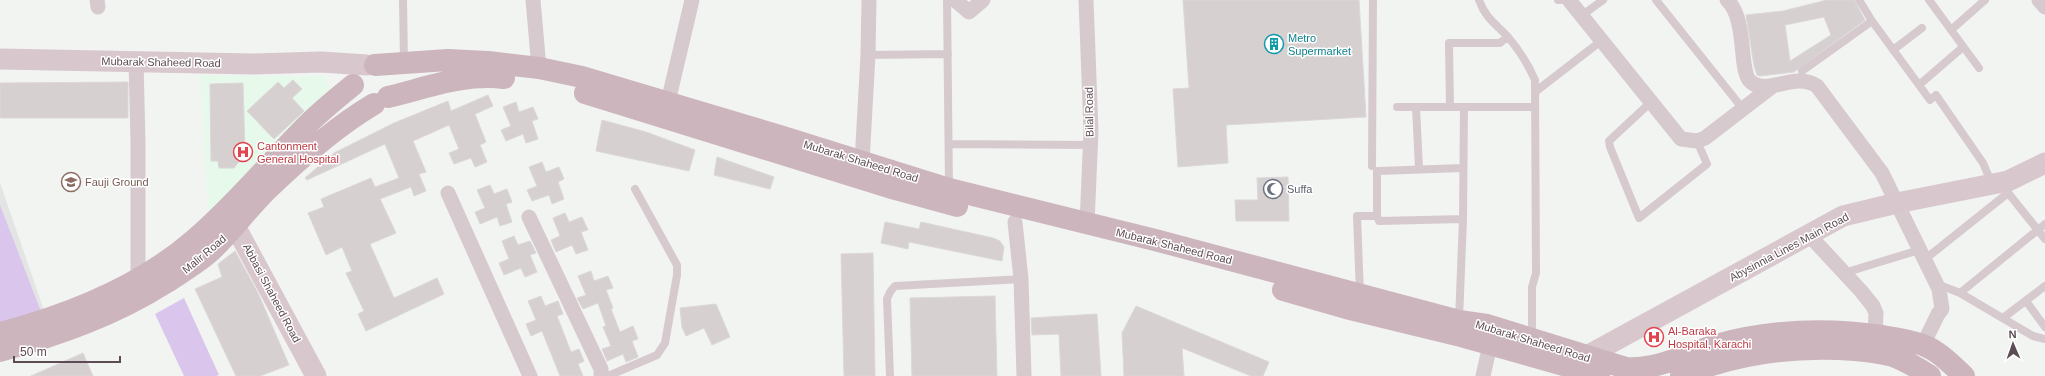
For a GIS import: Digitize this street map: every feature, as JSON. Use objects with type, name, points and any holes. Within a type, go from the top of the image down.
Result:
[{"type":"main road","name":"Mubarak Shaheed Road","points":[[371,65],[448,60],[488,62],[539,68],[582,77],[949,189],[1155,240],[1459,321],[1486,325],[1532,338],[1602,376]]},
{"type":"main road","points":[[371,65],[386,70],[392,80],[391,92],[381,100],[368,104],[357,97],[353,84],[358,71],[371,65]]},
{"type":"main road","name":"Mubarak Shaheed Road","points":[[381,100],[430,86],[476,76],[496,77],[551,85],[582,93],[895,189],[1015,222],[1220,271],[1346,308],[1395,319],[1490,345],[1579,363],[1626,368],[1642,373],[1657,366],[1717,345],[1771,334],[1838,331],[1901,339],[1923,345],[1940,356],[1964,376]]},
{"type":"main road","name":"Malir Road","points":[[0,351],[76,328],[120,309],[186,270],[210,251],[232,218],[308,124],[353,84]]},
{"type":"main road","name":"Malir Road","points":[[0,333],[47,319],[83,305],[138,279],[194,241],[232,218],[266,192],[324,140],[358,114],[381,100]]},
{"type":"main road","points":[[1681,376],[1716,363],[1742,356],[1788,350],[1820,349],[1873,352],[1892,356],[1908,362],[1930,376]]},
{"type":"street","points":[[533,0],[539,68]]},
{"type":"street","points":[[668,102],[692,0]]},
{"type":"street","points":[[862,162],[868,55],[869,0]]},
{"type":"street","points":[[955,0],[970,12],[983,0]]},
{"type":"street","name":"Bilal Road","points":[[1086,0],[1090,145],[1087,224]]},
{"type":"street","points":[[1569,0],[1681,139],[1697,141],[1705,138],[1775,84]]},
{"type":"street","points":[[1727,0],[1733,6],[1736,13],[1743,46],[1745,75],[1749,81],[1758,87],[1798,80],[1810,81],[1817,86],[1882,173],[1936,284],[1942,302],[1942,309],[1938,314],[1923,345]]},
{"type":"street","points":[[2039,0],[2045,8]]},
{"type":"street","name":"Mubarak Shaheed Road","points":[[0,59],[253,64],[321,62],[371,65]]},
{"type":"street","points":[[136,62],[138,142],[138,279]]},
{"type":"street","points":[[321,62],[353,84]]},
{"type":"street","name":"Abysinnia Lines Main Road","points":[[1579,363],[1843,216],[1897,203],[2000,187],[2008,181],[2045,163]]},
{"type":"street","points":[[448,193],[530,376]]},
{"type":"street","points":[[529,217],[601,369],[601,376]]},
{"type":"street","name":"Abbasi Shaheed Road","points":[[232,218],[316,376]]},
{"type":"street","points":[[1015,222],[1021,279],[1024,376]]},
{"type":"street","points":[[1809,235],[1862,291],[1876,313],[1875,335]]},
{"type":"street","points":[[1483,376],[1490,345]]},
{"type":"lane","points":[[403,0],[404,63]]},
{"type":"lane","points":[[947,0],[950,144],[949,189]]},
{"type":"lane","points":[[1372,166],[1373,0]]},
{"type":"lane","points":[[1479,0],[1485,15],[1507,37],[1529,66],[1535,80],[1536,273],[1532,287],[1532,338]]},
{"type":"lane","points":[[1581,16],[1603,0]]},
{"type":"lane","points":[[1656,0],[1743,109]]},
{"type":"lane","points":[[1859,0],[1872,21],[1930,100],[1936,95],[2000,187],[2045,239]]},
{"type":"lane","points":[[1929,0],[1979,68]]},
{"type":"lane","points":[[1951,30],[1985,0]]},
{"type":"lane","points":[[1802,71],[1872,21]]},
{"type":"lane","points":[[1893,50],[1922,28]]},
{"type":"lane","points":[[1450,107],[1449,44],[1500,43],[1507,37]]},
{"type":"lane","points":[[1535,92],[1602,41]]},
{"type":"lane","points":[[1919,85],[1964,47]]},
{"type":"lane","points":[[868,55],[948,54]]},
{"type":"lane","points":[[1651,102],[1609,141],[1610,148],[1639,218],[1707,164],[1697,141]]},
{"type":"lane","points":[[1396,107],[1534,107]]},
{"type":"lane","points":[[1416,107],[1419,169]]},
{"type":"lane","points":[[1459,321],[1463,219],[1464,107]]},
{"type":"lane","points":[[950,144],[1090,145]]},
{"type":"lane","points":[[1463,168],[1377,171],[1377,216],[1380,221],[1463,219]]},
{"type":"lane","points":[[1844,273],[1921,255],[2000,187]]},
{"type":"lane","points":[[608,376],[657,355],[665,343],[677,276],[675,258],[635,189]]},
{"type":"lane","points":[[1360,294],[1357,216],[1377,216]]},
{"type":"lane","points":[[1960,293],[2045,224]]},
{"type":"lane","points":[[890,376],[887,299],[895,286],[1021,279]]},
{"type":"lane","points":[[1936,284],[1960,293],[2033,336],[2045,339]]},
{"type":"lane","points":[[2003,318],[2045,286]]},
{"type":"lane","points":[[2026,301],[2045,327]]},
{"type":"shaded area","name":"Cantonment General Hospital","points":[[200,75],[325,76],[333,101],[209,227]]},
{"type":"shaded area","points":[[0,183],[47,319],[0,331]]},
{"type":"shaded area","points":[[0,205],[45,322],[0,334]]},
{"type":"shaded area","points":[[184,298],[219,375],[184,376],[155,314]]},
{"type":"building","name":"Metro Supermarket","points":[[1183,0],[1359,0],[1366,117],[1226,125],[1228,163],[1178,167],[1173,89],[1189,88]]},
{"type":"building","points":[[1827,0],[1854,0],[1865,20],[1794,72],[1760,76],[1757,75],[1754,66],[1746,15],[1783,11]],"holes":[[[1824,17],[1831,35],[1790,61],[1785,25]]]},
{"type":"building","points":[[293,80],[302,89],[292,98],[304,111],[274,139],[247,111],[278,82],[284,88]]},
{"type":"building","points":[[128,82],[128,118],[0,118],[0,83]]},
{"type":"building","points":[[243,83],[245,154],[234,168],[219,168],[218,161],[211,161],[210,84]]},
{"type":"building","points":[[488,95],[493,106],[475,114],[486,142],[480,145],[487,162],[475,167],[471,158],[454,164],[449,153],[459,149],[449,125],[413,141],[426,172],[419,174],[426,191],[414,196],[411,187],[380,199],[396,233],[370,244],[394,298],[437,278],[444,294],[366,331],[358,314],[364,311],[346,273],[352,271],[342,247],[326,255],[308,213],[324,207],[321,199],[371,178],[375,187],[399,178],[385,144],[307,180],[305,178],[334,153],[394,123],[448,101],[451,111]]},
{"type":"building","points":[[516,102],[519,112],[533,107],[538,119],[532,121],[538,139],[526,143],[523,134],[506,141],[501,130],[511,126],[503,107]]},
{"type":"building","points":[[602,120],[646,132],[695,150],[689,171],[596,151]]},
{"type":"building","points":[[717,157],[774,177],[770,189],[714,175]]},
{"type":"building","points":[[542,162],[546,172],[559,167],[564,179],[558,182],[564,199],[552,204],[549,195],[532,201],[527,190],[537,186],[529,167]]},
{"type":"building","name":"Suffa","points":[[1288,177],[1289,221],[1236,221],[1235,200],[1258,200],[1257,178]]},
{"type":"building","points":[[490,185],[494,194],[507,189],[512,202],[506,204],[512,222],[500,226],[497,217],[480,224],[475,212],[485,208],[477,190]]},
{"type":"building","points":[[565,213],[569,222],[582,217],[588,230],[581,232],[588,250],[576,254],[572,245],[556,252],[551,240],[560,236],[553,218]]},
{"type":"building","points":[[885,222],[919,229],[921,222],[993,238],[1000,241],[1004,247],[1002,261],[909,242],[908,249],[881,243]]},
{"type":"building","points":[[514,236],[518,245],[530,241],[536,253],[530,255],[537,272],[525,277],[521,268],[504,275],[499,263],[509,259],[502,241]]},
{"type":"building","points":[[235,251],[258,293],[289,365],[260,376],[236,376],[195,289],[222,277],[218,264]]},
{"type":"building","points":[[873,253],[875,376],[844,376],[841,254]]},
{"type":"building","points":[[591,271],[594,281],[608,276],[613,288],[606,290],[613,308],[611,309],[620,332],[633,326],[638,339],[632,341],[638,357],[626,362],[623,354],[607,361],[602,349],[611,346],[603,327],[606,326],[598,303],[583,309],[577,298],[586,295],[578,276]]},
{"type":"building","points":[[541,296],[545,306],[558,301],[563,314],[557,316],[571,352],[579,349],[584,361],[578,364],[583,376],[560,376],[542,331],[531,336],[526,324],[536,320],[528,301]]},
{"type":"building","points":[[995,296],[997,376],[912,376],[910,298]]},
{"type":"building","points":[[716,304],[730,337],[712,345],[704,328],[686,336],[682,327],[680,308]]},
{"type":"building","points":[[1136,306],[1269,362],[1263,376],[1251,376],[1182,348],[1184,376],[1124,376],[1122,333]]},
{"type":"building","points":[[1097,314],[1101,376],[1061,376],[1059,334],[1032,335],[1031,318]]},
{"type":"building","points":[[83,353],[93,376],[31,376]]},
{"type":"place","name":"Metro Supermarket","points":[[1274,44]]},
{"type":"place","name":"Cantonment General Hospital","points":[[243,152]]},
{"type":"place","name":"Fauji Ground","points":[[71,182]]},
{"type":"place","name":"Suffa","points":[[1273,189]]},
{"type":"place","name":"Al-Baraka Hospital, Karachi","points":[[1654,337]]}]
